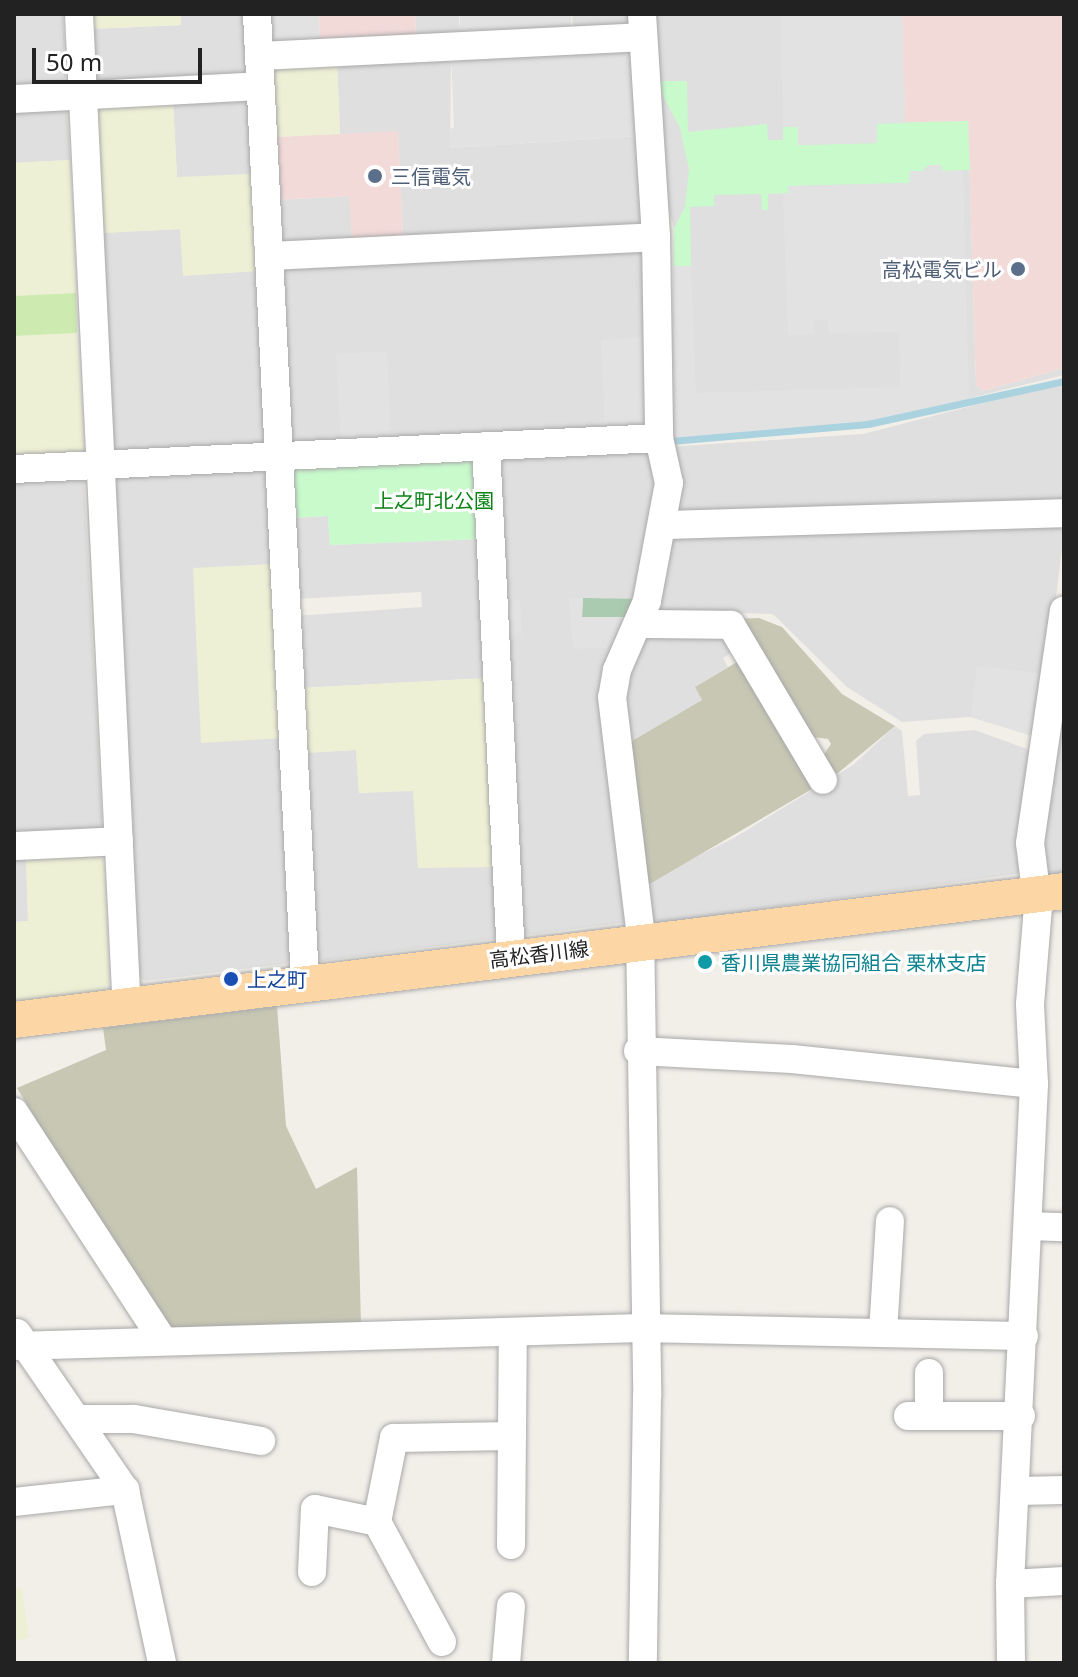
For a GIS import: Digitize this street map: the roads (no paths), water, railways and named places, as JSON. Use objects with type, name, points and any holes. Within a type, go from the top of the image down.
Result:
[{"type":"main road","name":"高松香川線","points":[[14,1020],[1050,892]]},
{"type":"street","points":[[79,14],[126,992],[132,1005]]},
{"type":"street","points":[[257,14],[305,983]]},
{"type":"street","points":[[259,56],[642,26],[656,237],[659,438],[669,483],[664,525],[638,624],[617,670],[612,697],[639,942],[642,1328],[647,1396],[643,1663]]},
{"type":"street","points":[[14,99],[260,86]]},
{"type":"street","points":[[269,256],[656,237]]},
{"type":"street","points":[[14,469],[659,438]]},
{"type":"street","points":[[486,446],[511,957]]},
{"type":"street","points":[[664,525],[1064,513]]},
{"type":"street","points":[[1011,1663],[1010,1584],[1018,1491],[1034,1084],[1030,1004],[1050,892],[1030,843],[1060,666],[1064,610]]},
{"type":"street","points":[[638,624],[731,625],[737,656],[816,747],[823,780]]},
{"type":"street","points":[[14,846],[119,841]]},
{"type":"street","points":[[638,1051],[792,1059],[1034,1084]]},
{"type":"street","points":[[14,1112],[163,1341]]},
{"type":"street","points":[[883,1332],[890,1221]]},
{"type":"street","points":[[1028,1226],[1064,1227]]},
{"type":"street","points":[[18,1339],[163,1341],[642,1328],[1024,1336]]},
{"type":"street","points":[[511,1545],[513,1332]]},
{"type":"street","points":[[18,1339],[78,1419],[125,1490],[162,1663]]},
{"type":"street","points":[[929,1373],[918,1416],[1021,1416]]},
{"type":"street","points":[[78,1419],[134,1419],[261,1441]]},
{"type":"street","points":[[442,1642],[377,1522],[394,1438],[512,1436]]},
{"type":"street","points":[[14,1502],[125,1490]]},
{"type":"street","points":[[1018,1491],[1064,1490]]},
{"type":"street","points":[[312,1572],[315,1509],[377,1522]]},
{"type":"street","points":[[1010,1584],[1064,1581]]},
{"type":"street","points":[[506,1663],[511,1606]]},
{"type":"waterway","points":[[671,441],[868,424],[1064,381]]},
{"type":"place","name":"三信電気","points":[[375,176]]},
{"type":"place","name":"高松電気ビル","points":[[1018,269]]},
{"type":"place","name":"香川県農業協同組合 栗林支店","points":[[705,962]]},
{"type":"place","name":"上之町","points":[[231,979]]},
{"type":"park label","name":"上之町北公園","points":[[434,500]]}]
